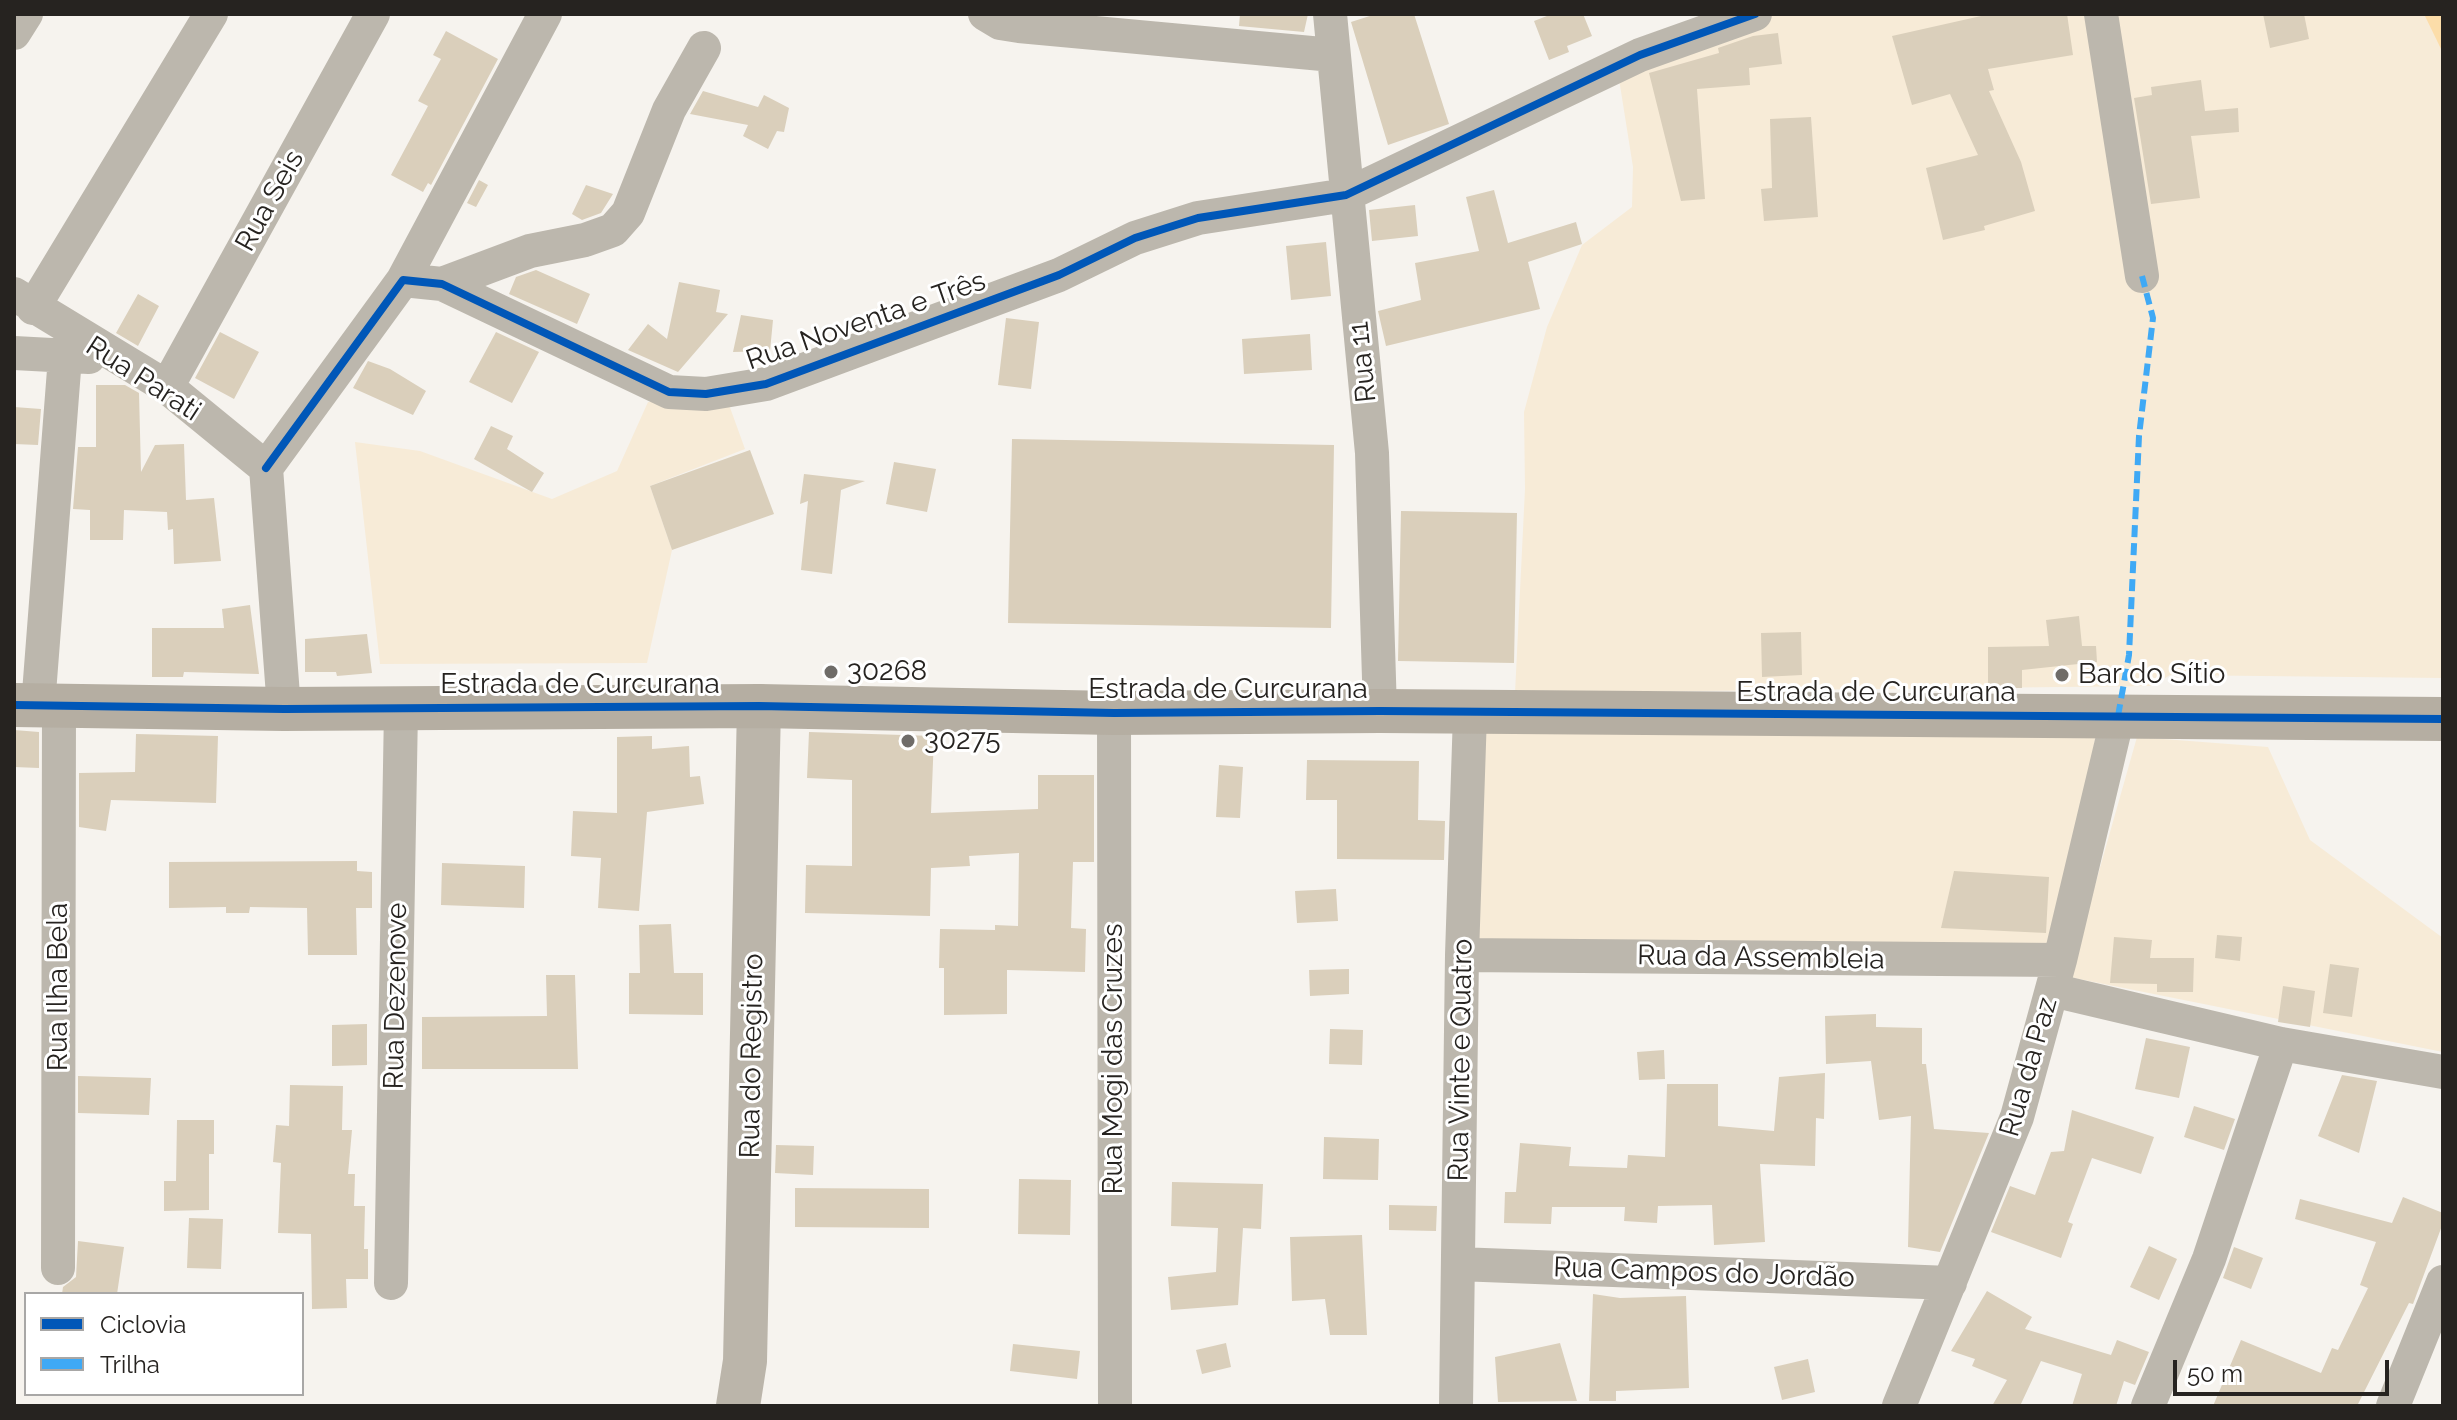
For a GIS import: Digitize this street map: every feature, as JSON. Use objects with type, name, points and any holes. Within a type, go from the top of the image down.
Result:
[{"type":"main road","name":"Estrada de Curcurana","points":[[37,706],[284,709],[759,706],[1114,713],[1380,711],[2443,719]]},
{"type":"street","points":[[14,33],[26,14]]},
{"type":"street","points":[[24,301],[211,14]]},
{"type":"street","name":"Rua Seis","points":[[167,387],[373,14]]},
{"type":"street","points":[[284,709],[266,468],[403,280],[545,14]]},
{"type":"street","points":[[985,14],[1000,23],[1019,26],[1333,55]]},
{"type":"street","name":"Rua 11","points":[[1330,14],[1372,453],[1380,711]]},
{"type":"street","name":"Rua Noventa e Três","points":[[403,280],[442,284],[669,392],[706,394],[766,384],[1059,275],[1147,234],[1198,218],[1346,195],[1640,55],[1755,14]]},
{"type":"street","points":[[2101,14],[2142,276]]},
{"type":"street","points":[[442,284],[530,251],[585,240],[613,230],[628,213],[669,110],[704,48]]},
{"type":"street","name":"Rua Parati","points":[[24,301],[113,358],[167,387],[266,468]]},
{"type":"street","points":[[14,353],[113,358]]},
{"type":"street","name":"Rua Ilha Bela","points":[[58,1268],[37,706],[65,357]]},
{"type":"street","name":"Rua do Registro","points":[[738,1406],[745,1361],[759,706]]},
{"type":"street","name":"Rua Dezenove","points":[[391,1283],[401,709]]},
{"type":"street","name":"Rua Mogi das Cruzes","points":[[1114,713],[1115,1405]]},
{"type":"street","name":"Rua Vinte e Quatro","points":[[1456,1406],[1462,955],[1470,714]]},
{"type":"street","name":"Rua da Paz","points":[[1899,1406],[2017,1117],[2056,975],[2118,716]]},
{"type":"street","name":"Rua da Assembleia","points":[[1462,955],[2056,975],[2281,1044],[2443,1072]]},
{"type":"street","points":[[2148,1406],[2209,1259],[2281,1044]]},
{"type":"street","name":"Rua Campos do Jordão","points":[[1458,1264],[1950,1283]]},
{"type":"street","points":[[2393,1406],[2443,1282]]},
{"type":"shaded area","points":[[1737,14],[2443,14],[2443,678],[2170,675],[2153,686],[1515,693],[1525,489],[1524,412],[1547,327],[1582,245],[1632,207],[1633,167],[1619,79]]},
{"type":"shaded area","points":[[2424,14],[2443,14],[2443,53]]},
{"type":"shaded area","points":[[648,402],[728,402],[745,449],[650,486],[672,550],[647,663],[380,664],[355,442],[420,451],[552,499],[617,471]]},
{"type":"shaded area","points":[[1483,732],[2096,735],[2052,945],[1473,940]]},
{"type":"shaded area","points":[[2137,737],[2268,747],[2310,840],[2443,938],[2443,1052],[2069,977]]},
{"type":"building","points":[[1240,14],[1308,14],[1304,32],[1239,26]]},
{"type":"building","points":[[1376,14],[1414,14],[1449,124],[1388,145],[1351,22]]},
{"type":"building","points":[[1552,14],[1583,14],[1592,36],[1567,46],[1569,52],[1549,60],[1534,21]]},
{"type":"building","points":[[1990,14],[2067,14],[2073,55],[1988,69],[1994,90],[1989,91],[2021,162],[2035,211],[1984,226],[1985,230],[1943,240],[1926,168],[1978,155],[1950,94],[1912,105],[1892,36]]},
{"type":"building","points":[[2263,14],[2304,14],[2309,39],[2270,48]]},
{"type":"building","points":[[446,31],[498,59],[431,185],[428,183],[423,192],[391,175],[428,106],[418,101],[441,59],[433,55]]},
{"type":"building","points":[[1778,33],[1782,64],[1749,68],[1750,85],[1697,89],[1705,199],[1681,201],[1649,73],[1719,53],[1718,48],[1753,36]]},
{"type":"building","points":[[2201,80],[2205,111],[2238,108],[2239,132],[2191,136],[2200,198],[2151,204],[2134,98],[2152,95],[2151,87]]},
{"type":"building","points":[[703,91],[758,107],[764,95],[789,108],[784,132],[777,131],[768,149],[743,136],[748,125],[690,114]]},
{"type":"building","points":[[1811,117],[1818,217],[1764,221],[1761,189],[1772,188],[1770,119]]},
{"type":"building","points":[[479,180],[488,185],[476,207],[467,203]]},
{"type":"building","points":[[586,185],[613,194],[601,213],[582,220],[572,214]]},
{"type":"building","points":[[1494,190],[1508,243],[1576,222],[1582,244],[1528,262],[1540,309],[1386,346],[1378,311],[1421,300],[1415,263],[1479,251],[1466,197]]},
{"type":"building","points":[[1415,205],[1418,236],[1372,241],[1369,210]]},
{"type":"building","points":[[1326,242],[1331,296],[1291,300],[1286,246]]},
{"type":"building","points":[[536,270],[590,294],[577,324],[509,294],[516,277]]},
{"type":"building","points":[[679,282],[720,290],[716,312],[728,314],[678,372],[628,350],[648,324],[667,339]]},
{"type":"building","points":[[138,294],[159,306],[138,346],[116,333]]},
{"type":"building","points":[[741,315],[773,320],[770,351],[733,352]]},
{"type":"building","points":[[1006,318],[1039,322],[1031,389],[998,385]]},
{"type":"building","points":[[220,332],[259,352],[234,399],[195,378]]},
{"type":"building","points":[[496,332],[539,352],[512,403],[469,382]]},
{"type":"building","points":[[1310,334],[1312,370],[1244,374],[1242,339]]},
{"type":"building","points":[[368,361],[390,369],[426,391],[413,415],[353,388]]},
{"type":"building","points":[[96,385],[125,385],[139,393],[141,472],[155,445],[184,444],[186,500],[214,498],[221,561],[174,564],[173,529],[168,530],[167,512],[124,510],[123,540],[90,540],[90,510],[73,509],[78,447],[96,447]]},
{"type":"building","points":[[14,407],[41,409],[38,445],[14,444]]},
{"type":"building","points":[[491,426],[513,436],[507,449],[544,473],[532,492],[474,459]]},
{"type":"building","points":[[1012,439],[1334,445],[1331,628],[1008,623]]},
{"type":"building","points":[[750,450],[774,514],[672,550],[650,486]]},
{"type":"building","points":[[894,462],[936,469],[927,512],[886,504]]},
{"type":"building","points":[[804,474],[865,481],[841,490],[832,574],[801,570],[808,501],[800,504]]},
{"type":"building","points":[[1401,511],[1517,513],[1514,663],[1398,661]]},
{"type":"building","points":[[250,605],[259,674],[184,672],[183,677],[152,677],[152,628],[224,628],[222,609]]},
{"type":"building","points":[[2079,616],[2082,646],[2096,646],[2097,662],[2022,670],[2022,688],[1988,688],[1988,647],[2049,646],[2046,620]]},
{"type":"building","points":[[1801,632],[1802,675],[1762,677],[1761,633]]},
{"type":"building","points":[[367,634],[372,673],[337,676],[336,672],[305,672],[305,639]]},
{"type":"building","points":[[14,730],[39,732],[39,768],[14,767]]},
{"type":"building","points":[[809,732],[934,736],[931,813],[1038,809],[1038,775],[1094,775],[1094,862],[1073,862],[1071,928],[1086,929],[1085,972],[1007,970],[1007,1014],[944,1015],[944,968],[939,968],[940,929],[995,930],[995,925],[1018,926],[1019,853],[969,856],[970,866],[931,868],[930,916],[805,913],[806,865],[852,866],[852,780],[807,778]]},
{"type":"building","points":[[136,734],[218,736],[216,803],[111,800],[106,831],[79,827],[79,773],[135,772]]},
{"type":"building","points":[[652,736],[652,749],[689,746],[690,777],[700,776],[704,804],[647,812],[639,911],[598,908],[601,858],[571,856],[573,811],[617,813],[617,737]]},
{"type":"building","points":[[1307,760],[1419,761],[1418,820],[1445,821],[1444,860],[1337,859],[1337,800],[1306,800]]},
{"type":"building","points":[[1219,765],[1243,767],[1240,818],[1216,817]]},
{"type":"building","points":[[357,861],[357,871],[372,872],[372,908],[356,908],[357,955],[308,955],[307,908],[250,907],[249,913],[226,913],[226,907],[169,908],[169,862]]},
{"type":"building","points":[[442,863],[525,866],[524,908],[441,905]]},
{"type":"building","points":[[1954,871],[2049,877],[2046,933],[1941,928]]},
{"type":"building","points":[[1336,889],[1338,921],[1297,923],[1295,891]]},
{"type":"building","points":[[671,924],[674,973],[703,973],[703,1015],[629,1014],[629,973],[640,973],[639,925]]},
{"type":"building","points":[[2217,935],[2242,937],[2240,961],[2215,958]]},
{"type":"building","points":[[2114,937],[2152,940],[2150,958],[2194,958],[2193,992],[2157,992],[2157,984],[2110,983]]},
{"type":"building","points":[[2330,964],[2359,968],[2352,1017],[2323,1013]]},
{"type":"building","points":[[1349,969],[1349,994],[1310,996],[1309,970]]},
{"type":"building","points":[[546,975],[575,975],[578,1069],[422,1069],[422,1017],[547,1016]]},
{"type":"building","points":[[2283,986],[2315,991],[2310,1027],[2278,1022]]},
{"type":"building","points":[[1876,1014],[1876,1027],[1922,1028],[1922,1064],[1926,1064],[1934,1129],[1989,1133],[1940,1252],[1908,1247],[1911,1116],[1879,1120],[1871,1061],[1826,1064],[1825,1016]]},
{"type":"building","points":[[367,1024],[367,1065],[332,1066],[332,1025]]},
{"type":"building","points":[[1330,1029],[1363,1030],[1362,1065],[1329,1064]]},
{"type":"building","points":[[2146,1038],[2190,1047],[2179,1098],[2135,1089]]},
{"type":"building","points":[[1664,1050],[1665,1079],[1639,1080],[1637,1052]]},
{"type":"building","points":[[1825,1073],[1824,1119],[1816,1118],[1815,1166],[1760,1164],[1765,1242],[1714,1245],[1712,1205],[1658,1206],[1657,1223],[1624,1221],[1625,1207],[1552,1207],[1551,1224],[1504,1223],[1505,1192],[1516,1192],[1520,1143],[1571,1147],[1569,1166],[1627,1168],[1628,1155],[1665,1157],[1667,1084],[1718,1084],[1718,1126],[1774,1131],[1779,1077]]},
{"type":"building","points":[[2342,1075],[2377,1081],[2359,1153],[2318,1136]]},
{"type":"building","points":[[78,1076],[151,1078],[149,1115],[78,1113]]},
{"type":"building","points":[[290,1085],[343,1086],[342,1130],[352,1130],[348,1174],[355,1174],[354,1206],[365,1206],[364,1249],[368,1249],[368,1279],[346,1279],[347,1308],[312,1309],[311,1234],[278,1233],[281,1163],[273,1162],[276,1125],[289,1126]]},
{"type":"building","points":[[2194,1106],[2235,1119],[2224,1150],[2184,1137]]},
{"type":"building","points":[[2072,1110],[2154,1137],[2141,1174],[2092,1158],[2068,1222],[2073,1224],[2061,1258],[1991,1232],[2010,1186],[2035,1195],[2051,1152],[2064,1151]]},
{"type":"building","points":[[177,1120],[214,1120],[214,1154],[209,1154],[209,1210],[164,1211],[164,1181],[176,1181]]},
{"type":"building","points":[[1324,1137],[1379,1139],[1378,1180],[1323,1179]]},
{"type":"building","points":[[776,1145],[814,1146],[813,1175],[775,1173]]},
{"type":"building","points":[[1019,1179],[1071,1180],[1070,1235],[1018,1234]]},
{"type":"building","points":[[1172,1182],[1263,1184],[1261,1229],[1243,1228],[1238,1305],[1171,1310],[1168,1277],[1216,1272],[1218,1228],[1171,1226]]},
{"type":"building","points":[[795,1188],[929,1189],[929,1228],[795,1227]]},
{"type":"building","points":[[2403,1197],[2443,1213],[2443,1223],[2413,1304],[2409,1303],[2357,1406],[2213,1406],[2241,1340],[2321,1373],[2332,1348],[2338,1350],[2368,1288],[2360,1285],[2376,1242],[2295,1219],[2300,1199],[2392,1223]]},
{"type":"building","points":[[1389,1205],[1437,1206],[1436,1231],[1389,1230]]},
{"type":"building","points":[[189,1218],[223,1219],[221,1269],[187,1268]]},
{"type":"building","points":[[1362,1235],[1367,1335],[1330,1335],[1325,1299],[1292,1301],[1290,1237]]},
{"type":"building","points":[[78,1241],[124,1247],[117,1292],[62,1292],[63,1287],[76,1277]]},
{"type":"building","points":[[2149,1246],[2177,1259],[2159,1300],[2130,1287]]},
{"type":"building","points":[[2234,1247],[2263,1258],[2251,1289],[2223,1278]]},
{"type":"building","points":[[1987,1291],[2032,1317],[2025,1329],[2111,1355],[2117,1340],[2149,1352],[2135,1385],[2124,1381],[2116,1406],[2072,1406],[2082,1374],[2041,1361],[2020,1406],[1992,1406],[2007,1380],[1972,1366],[1975,1359],[1951,1351]]},
{"type":"building","points":[[1593,1294],[1620,1298],[1686,1296],[1689,1388],[1616,1391],[1616,1401],[1589,1401]]},
{"type":"building","points":[[1226,1343],[1231,1367],[1202,1374],[1196,1350]]},
{"type":"building","points":[[1560,1343],[1577,1401],[1498,1402],[1495,1357]]},
{"type":"building","points":[[1013,1344],[1080,1351],[1077,1379],[1010,1371]]},
{"type":"building","points":[[1808,1359],[1815,1392],[1782,1400],[1774,1367]]},
{"type":"marked path","points":[[2118,716],[2129,655],[2139,436],[2153,318],[2142,276]]},
{"type":"cycle path","points":[[266,468],[403,280],[442,284],[669,392],[706,394],[766,384],[1059,275],[1135,238],[1198,218],[1346,195],[1640,55],[1755,14]]},
{"type":"cycle path","points":[[14,705],[284,709],[759,706],[1114,713],[1380,711],[2443,719]]},
{"type":"place","name":"30268","points":[[831,672]]},
{"type":"place","name":"Bar do Sítio","points":[[2062,675]]},
{"type":"place","name":"30275","points":[[908,741]]}]
